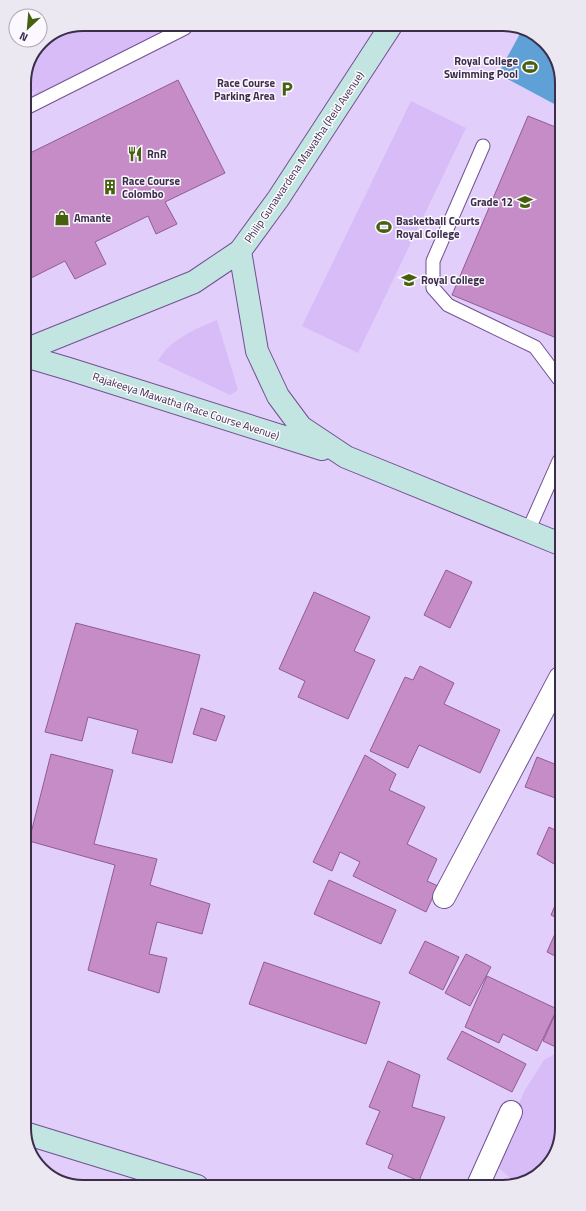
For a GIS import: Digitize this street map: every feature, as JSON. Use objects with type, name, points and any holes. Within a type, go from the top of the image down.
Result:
[{"type":"main road","name":"Philip Gunawardena Mawatha (Reid Avenue)","points":[[31,348],[194,282],[240,251],[278,198],[387,31]]},
{"type":"main road","name":"Rajakeeya Mawatha (Race Course Avenue)","points":[[240,251],[258,351],[278,396],[300,427],[346,457]]},
{"type":"main road","name":"Rajakeeya Mawatha (Race Course Avenue)","points":[[31,358],[69,368],[346,457],[555,542]]},
{"type":"main road","points":[[32,1135],[176,1180]]},
{"type":"street","points":[[444,897],[555,687]]},
{"type":"street","points":[[480,1180],[511,1112]]},
{"type":"lane","points":[[31,105],[179,31]]},
{"type":"lane","points":[[483,146],[433,261],[433,288],[448,305],[535,347],[555,374]]},
{"type":"lane","points":[[528,531],[555,470]]},
{"type":"shaded area","points":[[83,31],[157,31],[160,37],[31,101],[31,97],[39,88],[31,93],[31,80],[36,60],[46,48],[48,48],[49,44],[57,38],[73,32]]},
{"type":"shaded area","name":"Basketball Courts Royal College","points":[[411,101],[466,128],[358,353],[302,326]]},
{"type":"shaded area","points":[[217,320],[238,390],[230,395],[158,361],[176,341],[192,331]]},
{"type":"shaded area","points":[[555,1054],[555,1134],[551,1148],[542,1162],[529,1173],[512,1179],[499,1168],[499,1149],[525,1090],[544,1060]]},
{"type":"water","name":"Royal College Swimming Pool","points":[[520,34],[529,38],[540,46],[551,63],[555,83],[555,104],[498,74]]},
{"type":"building","name":"Race Course Colombo","points":[[178,80],[225,173],[165,202],[177,224],[156,234],[148,216],[95,242],[106,264],[75,279],[65,261],[31,278],[31,153]]},
{"type":"building","name":"Grade 12","points":[[528,116],[555,127],[555,337],[452,295]]},
{"type":"building","points":[[446,570],[472,582],[450,628],[424,615]]},
{"type":"building","points":[[314,592],[370,617],[354,651],[375,660],[348,719],[298,697],[305,681],[279,669]]},
{"type":"building","points":[[76,623],[200,655],[172,763],[132,753],[138,730],[88,717],[82,741],[45,732]]},
{"type":"building","points":[[420,666],[454,683],[444,704],[500,730],[480,773],[419,745],[408,768],[370,751],[405,677],[413,680]]},
{"type":"building","points":[[201,708],[225,716],[216,741],[193,734]]},
{"type":"building","points":[[51,754],[113,770],[94,844],[157,859],[150,885],[210,904],[202,934],[157,922],[149,954],[167,958],[159,993],[88,970],[115,865],[31,842],[31,833]]},
{"type":"building","points":[[365,755],[396,774],[389,790],[425,807],[407,844],[437,859],[427,881],[438,886],[426,912],[353,876],[360,862],[340,852],[332,871],[313,862]]},
{"type":"building","points":[[537,757],[555,764],[555,798],[525,787]]},
{"type":"building","points":[[549,827],[555,830],[555,864],[537,854]]},
{"type":"building","points":[[329,880],[396,910],[381,944],[314,914]]},
{"type":"building","points":[[555,905],[555,917],[551,915]]},
{"type":"building","points":[[555,934],[555,956],[547,952]]},
{"type":"building","points":[[425,941],[459,957],[443,990],[409,973]]},
{"type":"building","points":[[466,954],[491,967],[470,1006],[445,993]]},
{"type":"building","points":[[264,962],[380,1002],[366,1044],[249,1004]]},
{"type":"building","points":[[487,976],[555,1008],[555,1013],[537,1051],[503,1034],[499,1043],[465,1027]]},
{"type":"building","points":[[555,1014],[555,1047],[543,1041]]},
{"type":"building","points":[[462,1031],[526,1064],[512,1092],[447,1059]]},
{"type":"building","points":[[388,1061],[420,1075],[412,1107],[445,1117],[419,1180],[388,1168],[393,1155],[366,1144],[380,1111],[369,1107]]},
{"type":"place","name":"Royal College Swimming Pool","points":[[530,67]]},
{"type":"place","name":"Race Course Parking Area","points":[[287,89]]},
{"type":"place","name":"RnR","points":[[135,154]]},
{"type":"place","name":"Race Course Colombo","points":[[110,187]]},
{"type":"place","name":"Grade 12","points":[[525,202]]},
{"type":"place","name":"Amante","points":[[62,218]]},
{"type":"place","name":"Basketball Courts Royal College","points":[[384,227]]},
{"type":"place","name":"Royal College","points":[[409,280]]}]
